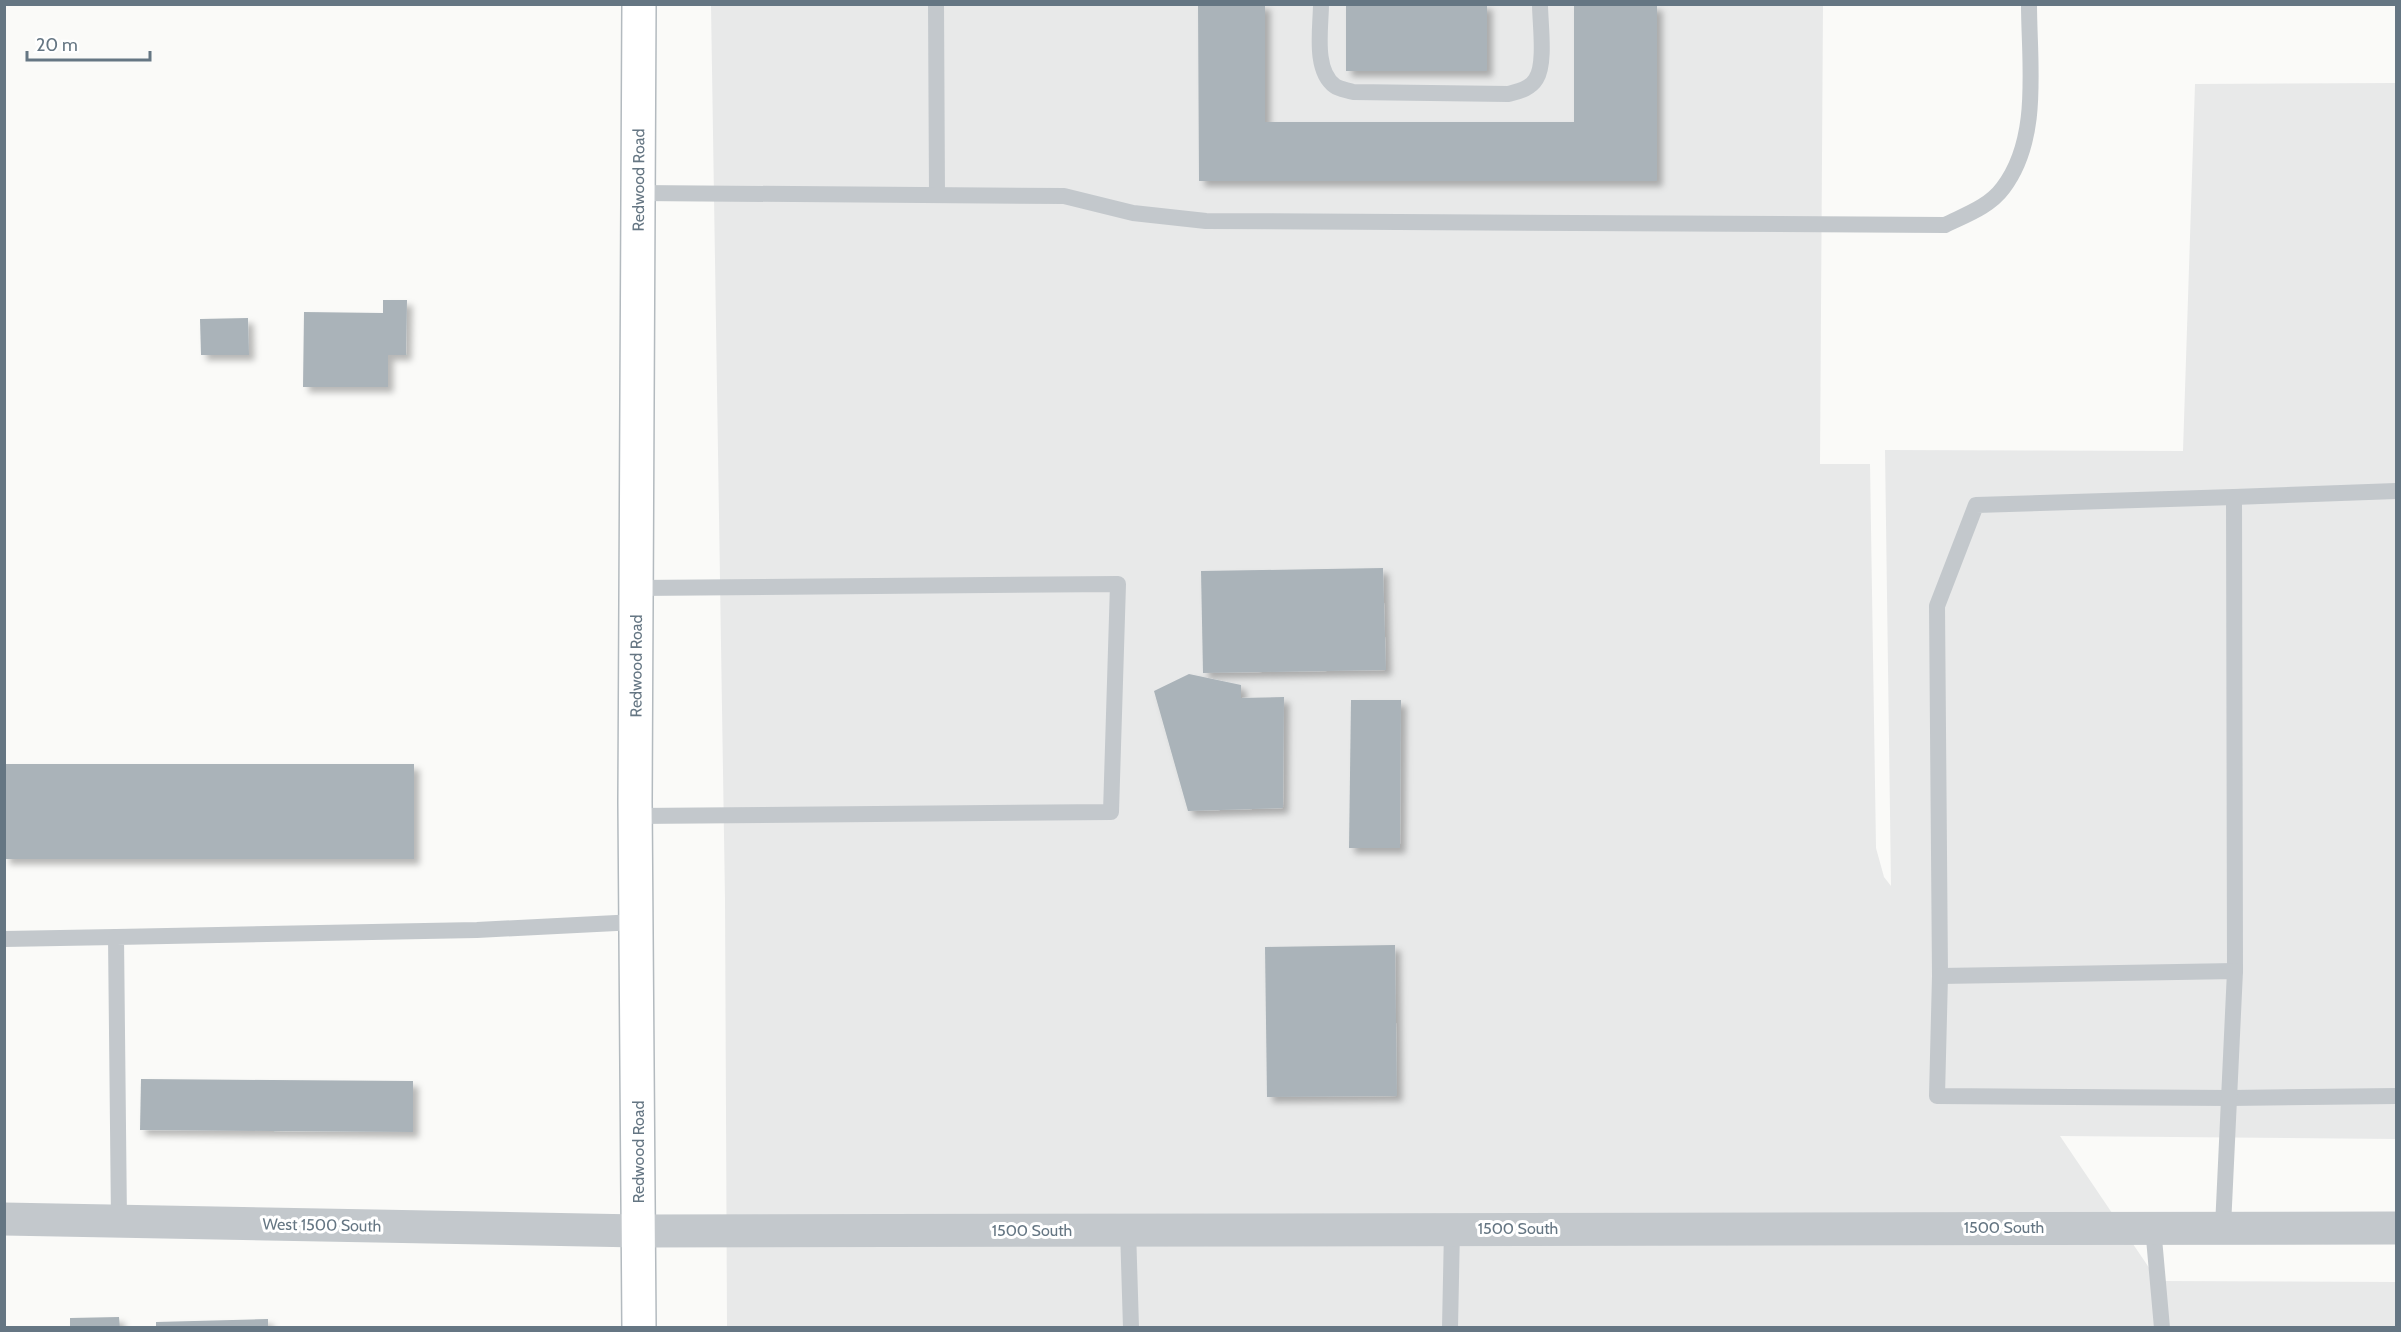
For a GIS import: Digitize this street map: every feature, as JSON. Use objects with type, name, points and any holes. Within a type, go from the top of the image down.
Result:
[{"type":"main road","name":"Redwood Road","points":[[639,4],[635,816],[639,1328]]},
{"type":"street","name":"West 1500 South","points":[[4,1219],[639,1231]]},
{"type":"street","name":"1500 South","points":[[639,1231],[2397,1228]]},
{"type":"lane","points":[[936,4],[936,195]]},
{"type":"lane","points":[[1321,4],[1324,71],[1335,86],[1353,92],[1508,94],[1525,90],[1537,79],[1541,61],[1540,4]]},
{"type":"lane","points":[[638,193],[1064,196],[1133,213],[1206,221],[1945,225],[1982,207],[2003,189],[2022,154],[2029,116],[2029,4]]},
{"type":"lane","points":[[2397,492],[1976,505],[1936,606],[1940,976],[1936,1096],[2230,1098],[2397,1096]]},
{"type":"lane","points":[[2223,1227],[2235,971],[2234,496]]},
{"type":"lane","points":[[635,816],[1111,812],[1118,584],[636,588]]},
{"type":"lane","points":[[4,939],[477,930],[636,922]]},
{"type":"lane","points":[[116,937],[119,1221]]},
{"type":"lane","points":[[1940,976],[2235,971]]},
{"type":"lane","points":[[2152,1227],[2162,1328]]},
{"type":"lane","points":[[1128,1229],[1131,1328]]},
{"type":"lane","points":[[1450,1328],[1452,1229]]},
{"type":"shaded area","points":[[711,5],[1823,5],[1820,464],[1870,464],[1876,848],[1884,877],[1891,886],[1885,450],[2183,451],[2195,84],[2396,83],[2396,1139],[2060,1136],[2158,1281],[2396,1282],[2396,1327],[727,1327],[725,899]]},
{"type":"building","points":[[1198,4],[1265,4],[1265,122],[1574,122],[1574,5],[1657,5],[1657,181],[1199,181]]},
{"type":"building","points":[[1346,4],[1487,4],[1487,71],[1346,71]]},
{"type":"building","points":[[383,300],[407,300],[406,355],[388,355],[388,387],[303,387],[304,312],[383,313]]},
{"type":"building","points":[[248,318],[249,355],[201,355],[200,319]]},
{"type":"building","points":[[1383,568],[1386,670],[1203,673],[1201,571]]},
{"type":"building","points":[[1189,674],[1241,685],[1241,698],[1284,697],[1283,808],[1188,811],[1154,691]]},
{"type":"building","points":[[1351,700],[1401,700],[1400,848],[1349,848]]},
{"type":"building","points":[[4,764],[414,764],[414,859],[4,859]]},
{"type":"building","points":[[1395,945],[1397,1096],[1267,1097],[1265,947]]},
{"type":"building","points":[[141,1079],[413,1081],[413,1132],[140,1130]]},
{"type":"building","points":[[119,1317],[120,1328],[70,1328],[70,1318]]},
{"type":"building","points":[[268,1319],[268,1328],[156,1328],[156,1322]]}]
